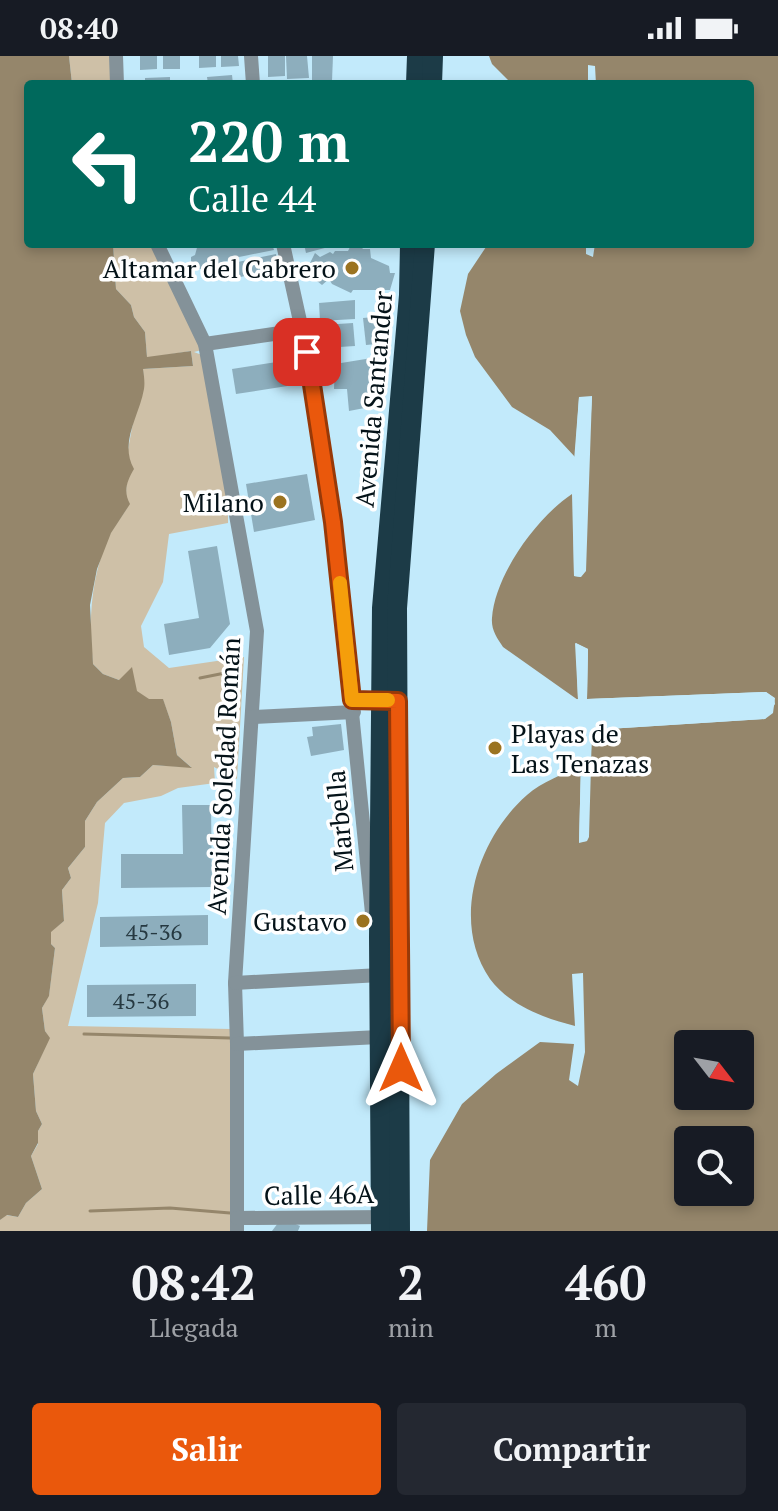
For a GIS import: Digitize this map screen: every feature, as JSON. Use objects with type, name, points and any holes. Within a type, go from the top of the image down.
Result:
[{"type":"highway","points":[[416,80],[417,56]]},
{"type":"highway","points":[[432,80],[433,56]]},
{"type":"highway","name":"Avenida Santander","points":[[391,1224],[389,700],[382,608],[409,295],[410,248]]},
{"type":"highway","name":"Avenida Santander","points":[[391,1224],[379,1037],[379,937],[389,700],[425,248]]},
{"type":"street","points":[[116,56],[117,80]]},
{"type":"street","points":[[251,56],[253,80]]},
{"type":"street","name":"Avenida Soledad Román","points":[[159,248],[205,344],[255,614],[257,649],[235,983],[237,1225]]},
{"type":"street","name":"Marbella","points":[[284,248],[309,362],[333,522],[370,904],[379,937]]},
{"type":"street","points":[[205,344],[301,330]]},
{"type":"street","points":[[252,717],[389,700]]},
{"type":"street","points":[[235,983],[380,975]]},
{"type":"street","points":[[237,1044],[379,1037]]},
{"type":"street","name":"Calle 46A","points":[[237,1225],[391,1224]]},
{"type":"shaded area","points":[[0,56],[69,56],[72,80],[24,80],[24,248],[113,248],[116,289],[131,305],[134,317],[145,332],[147,357],[191,351],[193,366],[143,369],[142,399],[129,439],[134,469],[127,486],[130,504],[111,533],[97,569],[90,605],[93,664],[103,674],[119,680],[132,667],[137,691],[149,699],[163,699],[177,755],[192,768],[153,765],[140,777],[123,778],[97,802],[85,821],[85,847],[68,868],[71,878],[62,890],[64,921],[51,932],[51,944],[55,948],[49,996],[42,1008],[45,1031],[50,1038],[33,1074],[36,1111],[42,1124],[31,1156],[42,1189],[26,1203],[18,1217],[7,1215],[0,1220]]},
{"type":"shaded area","points":[[69,56],[110,56],[111,80],[72,80]]},
{"type":"shaded area","points":[[489,56],[778,56],[778,1231],[427,1231],[430,1160],[462,1104],[540,1042],[574,1044],[569,1080],[578,1086],[585,1052],[583,973],[572,974],[575,1026],[540,1015],[507,997],[490,979],[478,956],[472,932],[471,907],[475,881],[495,834],[533,790],[581,766],[579,842],[587,841],[592,730],[765,719],[775,704],[774,698],[766,692],[587,699],[588,649],[576,643],[578,700],[503,647],[495,634],[492,622],[495,601],[509,566],[545,517],[572,494],[574,576],[581,577],[592,397],[579,397],[575,457],[550,430],[512,407],[475,357],[460,311],[468,274],[485,248],[586,248],[586,254],[593,257],[594,248],[754,248],[754,80],[596,80],[595,66],[588,65],[588,80],[508,80],[492,64]]},
{"type":"shaded area","points":[[113,248],[152,248],[202,350],[194,352],[202,355],[228,503],[228,523],[169,534],[163,582],[141,626],[144,647],[169,668],[244,657],[237,779],[214,767],[215,783],[178,788],[161,796],[124,803],[105,823],[98,903],[68,1026],[232,1029],[234,1231],[0,1231],[0,1220],[6,1215],[18,1217],[26,1203],[42,1189],[31,1156],[38,1144],[38,1131],[42,1124],[36,1111],[33,1074],[49,1038],[42,1008],[49,995],[55,948],[51,944],[51,931],[64,921],[62,890],[71,878],[68,868],[85,847],[85,821],[97,802],[123,778],[140,777],[153,765],[191,767],[177,755],[163,700],[148,699],[119,680],[103,674],[93,664],[91,615],[95,583],[109,536],[129,504],[126,496],[127,455],[134,417],[144,387],[143,369],[193,366],[191,351],[147,358],[145,332],[134,317],[131,305],[116,289]]},
{"type":"pier","points":[[592,396],[586,571],[581,577],[574,576],[573,490],[576,493],[577,572],[580,573],[588,400],[583,401],[579,457],[574,461],[579,397]]},
{"type":"pier","points":[[575,643],[588,649],[587,699],[766,692],[775,698],[773,713],[765,719],[592,730],[589,837],[587,841],[579,843],[581,762],[585,765],[583,838],[589,727],[764,715],[771,704],[766,696],[586,702],[583,699],[583,651],[580,649],[582,700],[576,704],[571,700],[578,699]]},
{"type":"building","points":[[140,56],[157,56],[157,69],[140,70]]},
{"type":"building","points":[[163,56],[180,56],[180,69],[163,69]]},
{"type":"building","points":[[199,56],[216,56],[216,67],[199,68]]},
{"type":"building","points":[[221,56],[238,56],[239,66],[221,67]]},
{"type":"building","points":[[268,56],[285,56],[285,76],[268,77]]},
{"type":"building","points":[[286,56],[307,56],[309,78],[287,79]]},
{"type":"building","points":[[312,56],[333,56],[332,80],[312,80]]},
{"type":"building","points":[[232,75],[233,80],[207,80],[207,77]]},
{"type":"building","points":[[170,77],[170,80],[145,80]]},
{"type":"building","points":[[197,248],[274,250],[239,257],[204,269],[191,269],[191,257]]},
{"type":"building","points":[[305,248],[325,248],[306,253]]},
{"type":"building","name":"Altamar del Cabrero","points":[[350,248],[370,249],[371,258],[389,266],[390,273],[395,273],[390,290],[353,290],[351,293],[332,284],[329,279],[322,285],[317,281],[313,270],[315,266],[310,263],[315,253],[320,257],[330,252],[348,251]]},
{"type":"building","points":[[276,254],[279,269],[221,281],[218,266]]},
{"type":"building","points":[[355,300],[355,319],[320,321],[319,303]]},
{"type":"building","points":[[384,316],[387,343],[366,345],[363,318]]},
{"type":"building","points":[[353,323],[355,346],[324,348],[323,325]]},
{"type":"building","points":[[378,357],[380,405],[349,411],[347,389],[334,389],[335,364]]},
{"type":"building","points":[[296,359],[300,384],[236,394],[232,369]]},
{"type":"building","name":"Milano","points":[[307,474],[315,520],[254,532],[246,484]]},
{"type":"building","points":[[217,546],[230,624],[210,648],[169,655],[164,624],[199,618],[188,551]]},
{"type":"building","points":[[341,724],[344,750],[311,756],[307,737],[313,736],[312,727]]},
{"type":"building","points":[[182,805],[211,805],[212,887],[121,888],[121,854],[183,854]]},
{"type":"building","points":[[208,915],[208,945],[100,947],[100,917]]},
{"type":"building","points":[[196,984],[196,1016],[87,1017],[87,985]]},
{"type":"building","points":[[291,1222],[300,1226],[298,1231],[272,1231],[278,1223]]},
{"type":"waterway","points":[[200,678],[240,670]]},
{"type":"waterway","points":[[84,1034],[230,1038]]},
{"type":"waterway","points":[[90,1211],[170,1208],[230,1213]]},
{"type":"slow traffic","points":[[340,583],[352,700],[388,700]]},
{"type":"place","name":"Altamar del Cabrero","points":[[352,268]]},
{"type":"place","name":"Milano","points":[[280,502]]},
{"type":"place","name":"Playas de Las Tenazas","points":[[495,748]]},
{"type":"place","name":"Gustavo","points":[[363,921]]},
{"type":"route","points":[[307,352],[333,522],[352,700],[398,701],[401,1068]]}]
